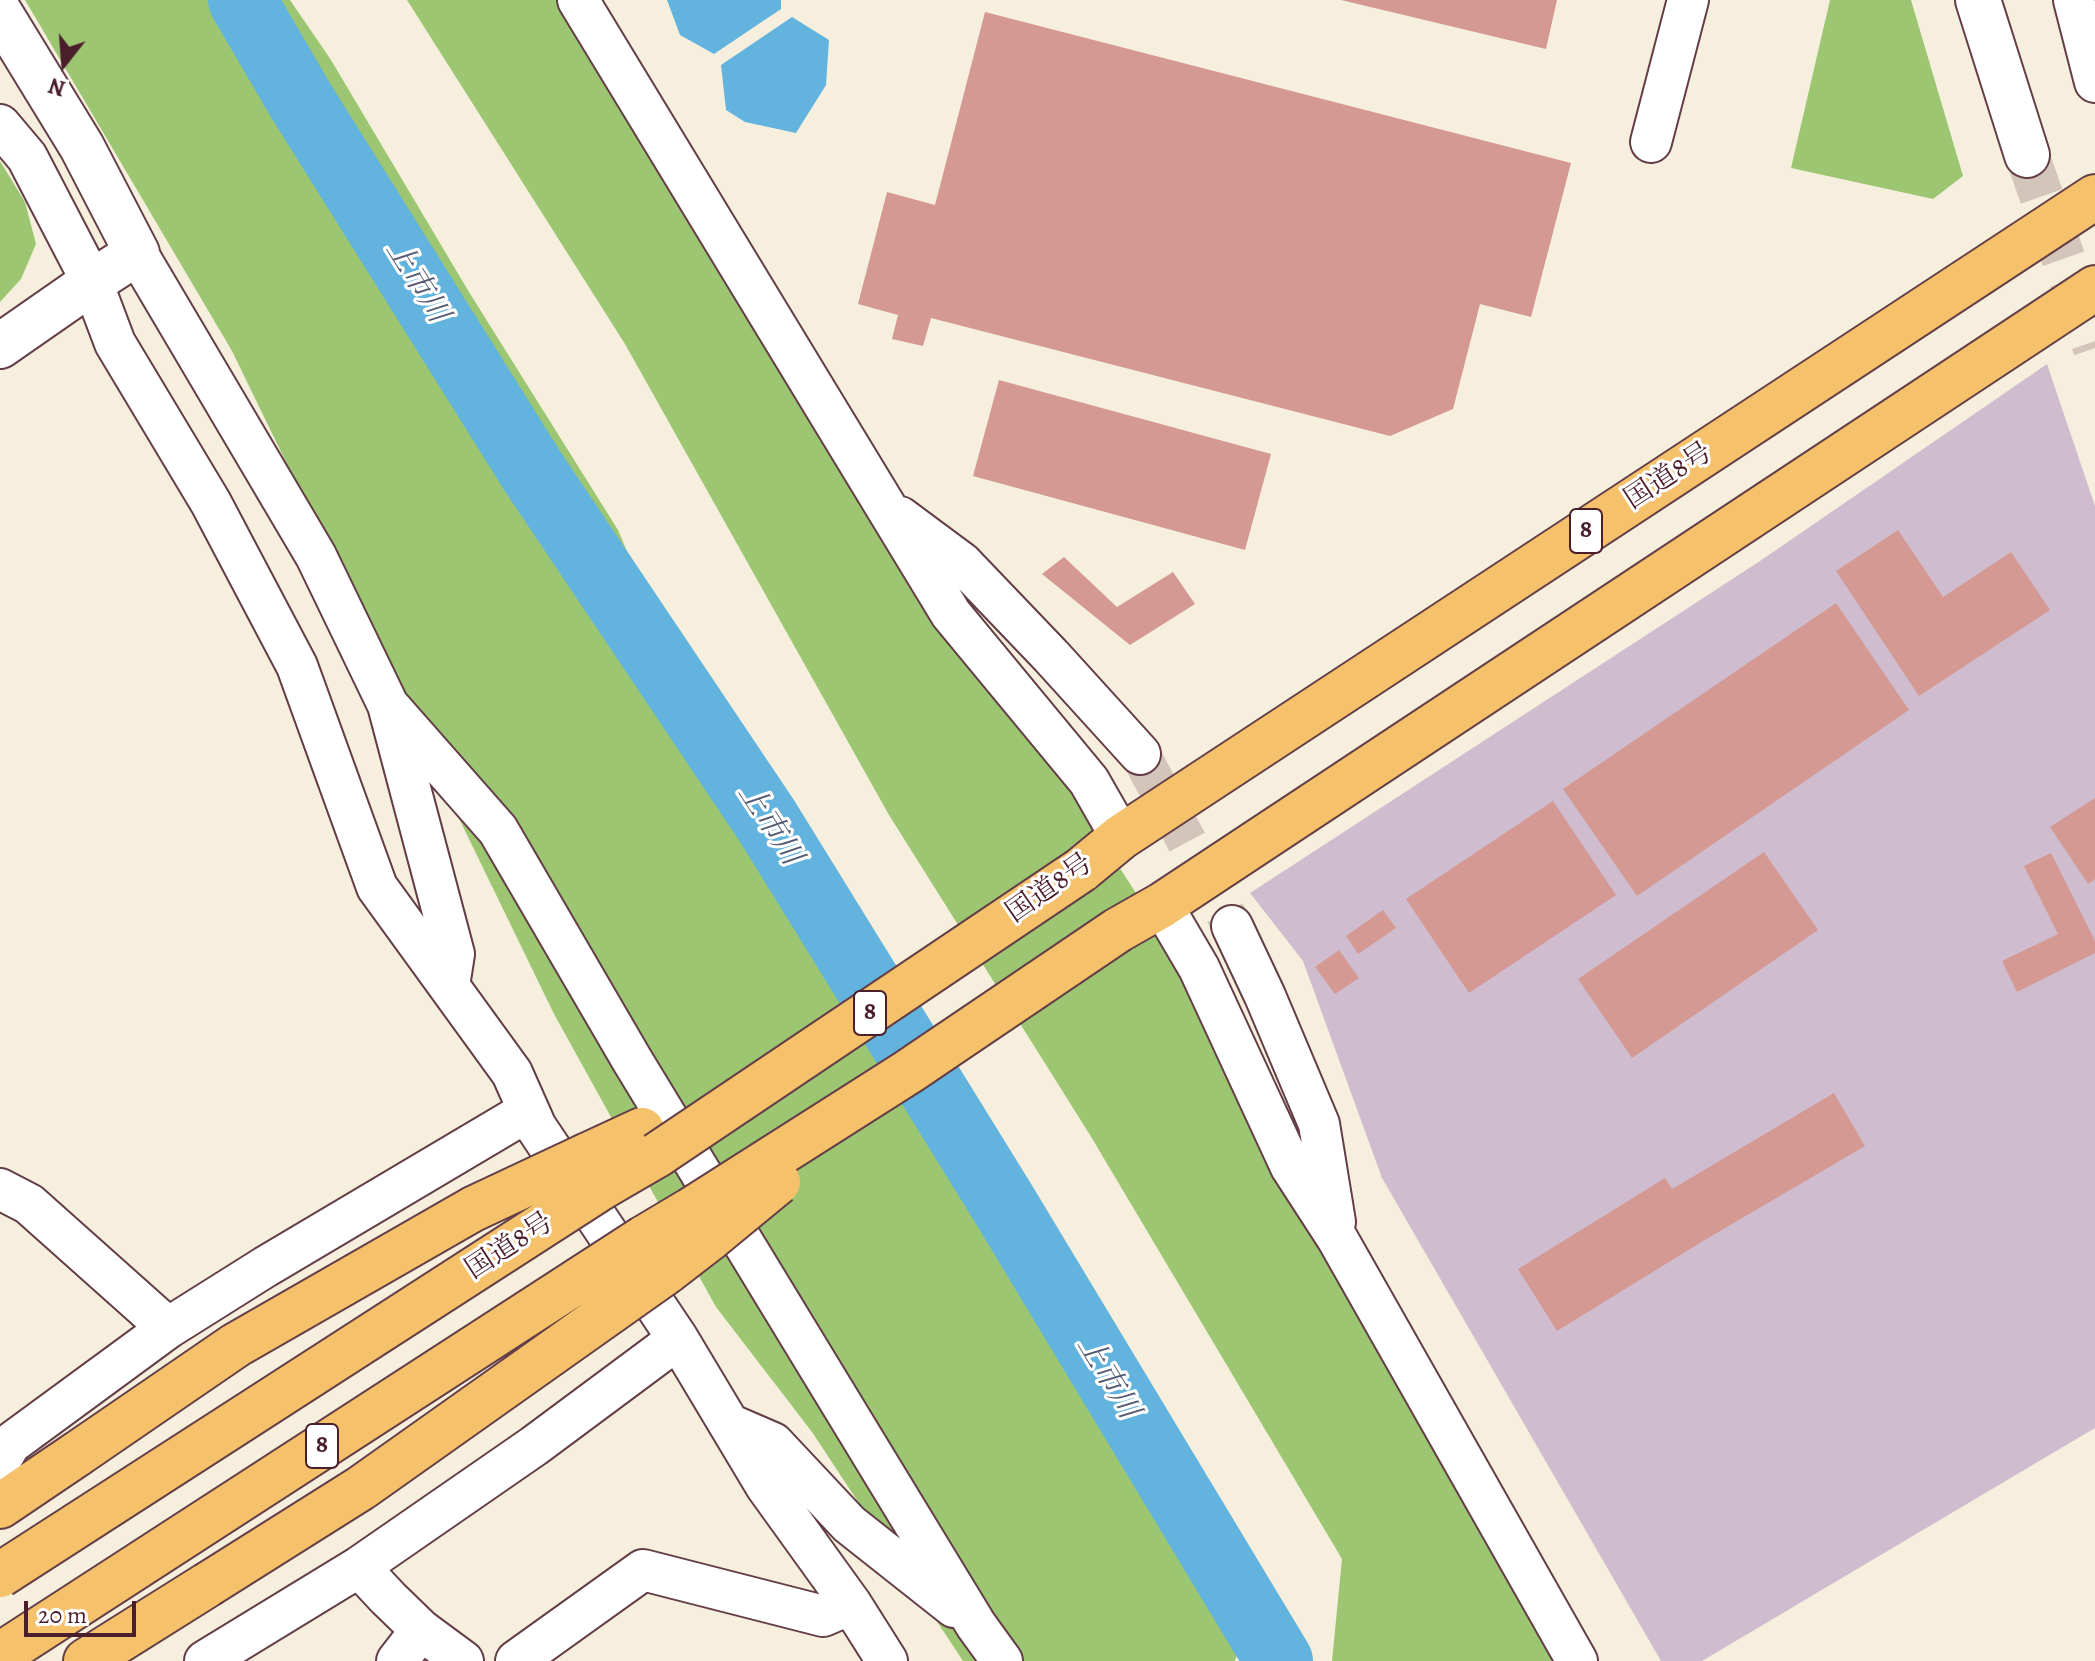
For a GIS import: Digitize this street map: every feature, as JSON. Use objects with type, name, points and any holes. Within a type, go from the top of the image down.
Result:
[{"type":"highway","name":"国道8号","points":[[0,1575],[595,1171],[871,1012],[1081,870],[1121,837],[2095,197]]},
{"type":"highway","name":"8","points":[[0,1655],[655,1255],[908,1072],[1118,930],[1162,905],[2095,288]]},
{"type":"highway","name":"8","points":[[0,1506],[236,1345],[473,1209],[595,1171]]},
{"type":"highway","name":"8","points":[[110,1656],[207,1585],[361,1488],[655,1255]]},
{"type":"street","points":[[578,0],[951,614],[1089,781],[1121,837]]},
{"type":"street","points":[[1651,142],[1688,0]]},
{"type":"street","points":[[1978,0],[2027,155]]},
{"type":"street","points":[[2074,0],[2095,82]]},
{"type":"street","points":[[0,13],[82,147],[137,253],[316,556],[388,705],[454,954],[449,986]]},
{"type":"street","points":[[0,125],[27,157],[92,282],[115,343],[211,503],[297,666],[377,887],[512,1073],[536,1127],[678,1339],[766,1486],[851,1604],[887,1661]]},
{"type":"street","points":[[0,346],[137,253]]},
{"type":"street","points":[[884,505],[962,563],[1140,754]]},
{"type":"street","points":[[388,705],[498,830],[632,1060],[976,1625],[1002,1661]]},
{"type":"street","points":[[1162,905],[1199,968],[1291,1167],[1337,1238],[1577,1661]]},
{"type":"street","points":[[1232,926],[1319,1124],[1337,1238]]},
{"type":"street","points":[[0,1461],[10,1444],[168,1328],[528,1111]]},
{"type":"street","points":[[0,1189],[29,1204],[168,1328]]},
{"type":"street","points":[[205,1661],[359,1567],[534,1446],[678,1339]]},
{"type":"street","points":[[729,1424],[773,1443],[849,1524],[976,1625]]},
{"type":"street","points":[[359,1567],[421,1630],[463,1661]]},
{"type":"street","points":[[516,1661],[643,1570],[823,1616],[851,1604]]},
{"type":"street","points":[[397,1661],[421,1630]]},
{"type":"shaded area","points":[[2047,364],[2095,506],[2095,1428],[1702,1661],[1661,1661],[1382,1178],[1303,961],[1250,893],[1760,561]]},
{"type":"green space","points":[[25,0],[290,0],[331,60],[469,292],[618,530],[764,878],[989,1155],[1244,1632],[1235,1661],[963,1661],[812,1432],[716,1307],[554,1014],[232,351]]},
{"type":"green space","points":[[407,0],[556,0],[679,208],[866,495],[1036,739],[1184,967],[1557,1661],[1332,1661],[1342,1559],[1090,1135],[889,815],[625,344]]},
{"type":"green space","points":[[1830,0],[1911,0],[1963,176],[1933,199],[1791,168]]},
{"type":"green space","points":[[0,161],[25,202],[36,244],[21,279],[0,302]]},
{"type":"water","points":[[667,0],[781,0],[781,9],[714,54],[680,35]]},
{"type":"water","points":[[792,17],[829,40],[826,85],[796,133],[745,122],[726,110],[721,65]]},
{"type":"building","points":[[1341,0],[1557,0],[1546,49]]},
{"type":"building","points":[[985,12],[1571,163],[1531,317],[1480,304],[1453,409],[1390,436],[931,318],[923,346],[892,339],[898,315],[858,304],[887,192],[935,205]]},
{"type":"building","points":[[999,380],[1271,454],[1245,550],[973,476]]},
{"type":"building","points":[[1898,530],[1943,597],[2011,552],[2050,610],[1919,696],[1836,571]]},
{"type":"building","points":[[1064,557],[1117,607],[1173,572],[1195,604],[1130,645],[1042,574]]},
{"type":"building","points":[[1836,603],[1909,710],[1637,896],[1563,789]]},
{"type":"building","points":[[2095,798],[2095,879],[2088,884],[2050,827]]},
{"type":"building","points":[[1553,801],[1616,895],[1469,993],[1406,899]]},
{"type":"building","points":[[1764,852],[1818,930],[1632,1058],[1578,979]]},
{"type":"building","points":[[2051,853],[2095,941],[2095,953],[2017,992],[2002,961],[2058,934],[2024,866]]},
{"type":"building","points":[[1383,910],[1396,928],[1358,954],[1346,936]]},
{"type":"building","points":[[1339,950],[1359,978],[1335,994],[1315,967]]},
{"type":"building","points":[[1834,1093],[1865,1146],[1557,1331],[1518,1269],[1665,1178],[1672,1189]]},
{"type":"waterway","name":"上市川","points":[[242,0],[301,101],[533,472],[767,821],[1003,1203],[1279,1661]]},
{"type":"tunnel","points":[[2027,155],[2095,348]]},
{"type":"tunnel","points":[[1140,754],[1232,926]]}]
